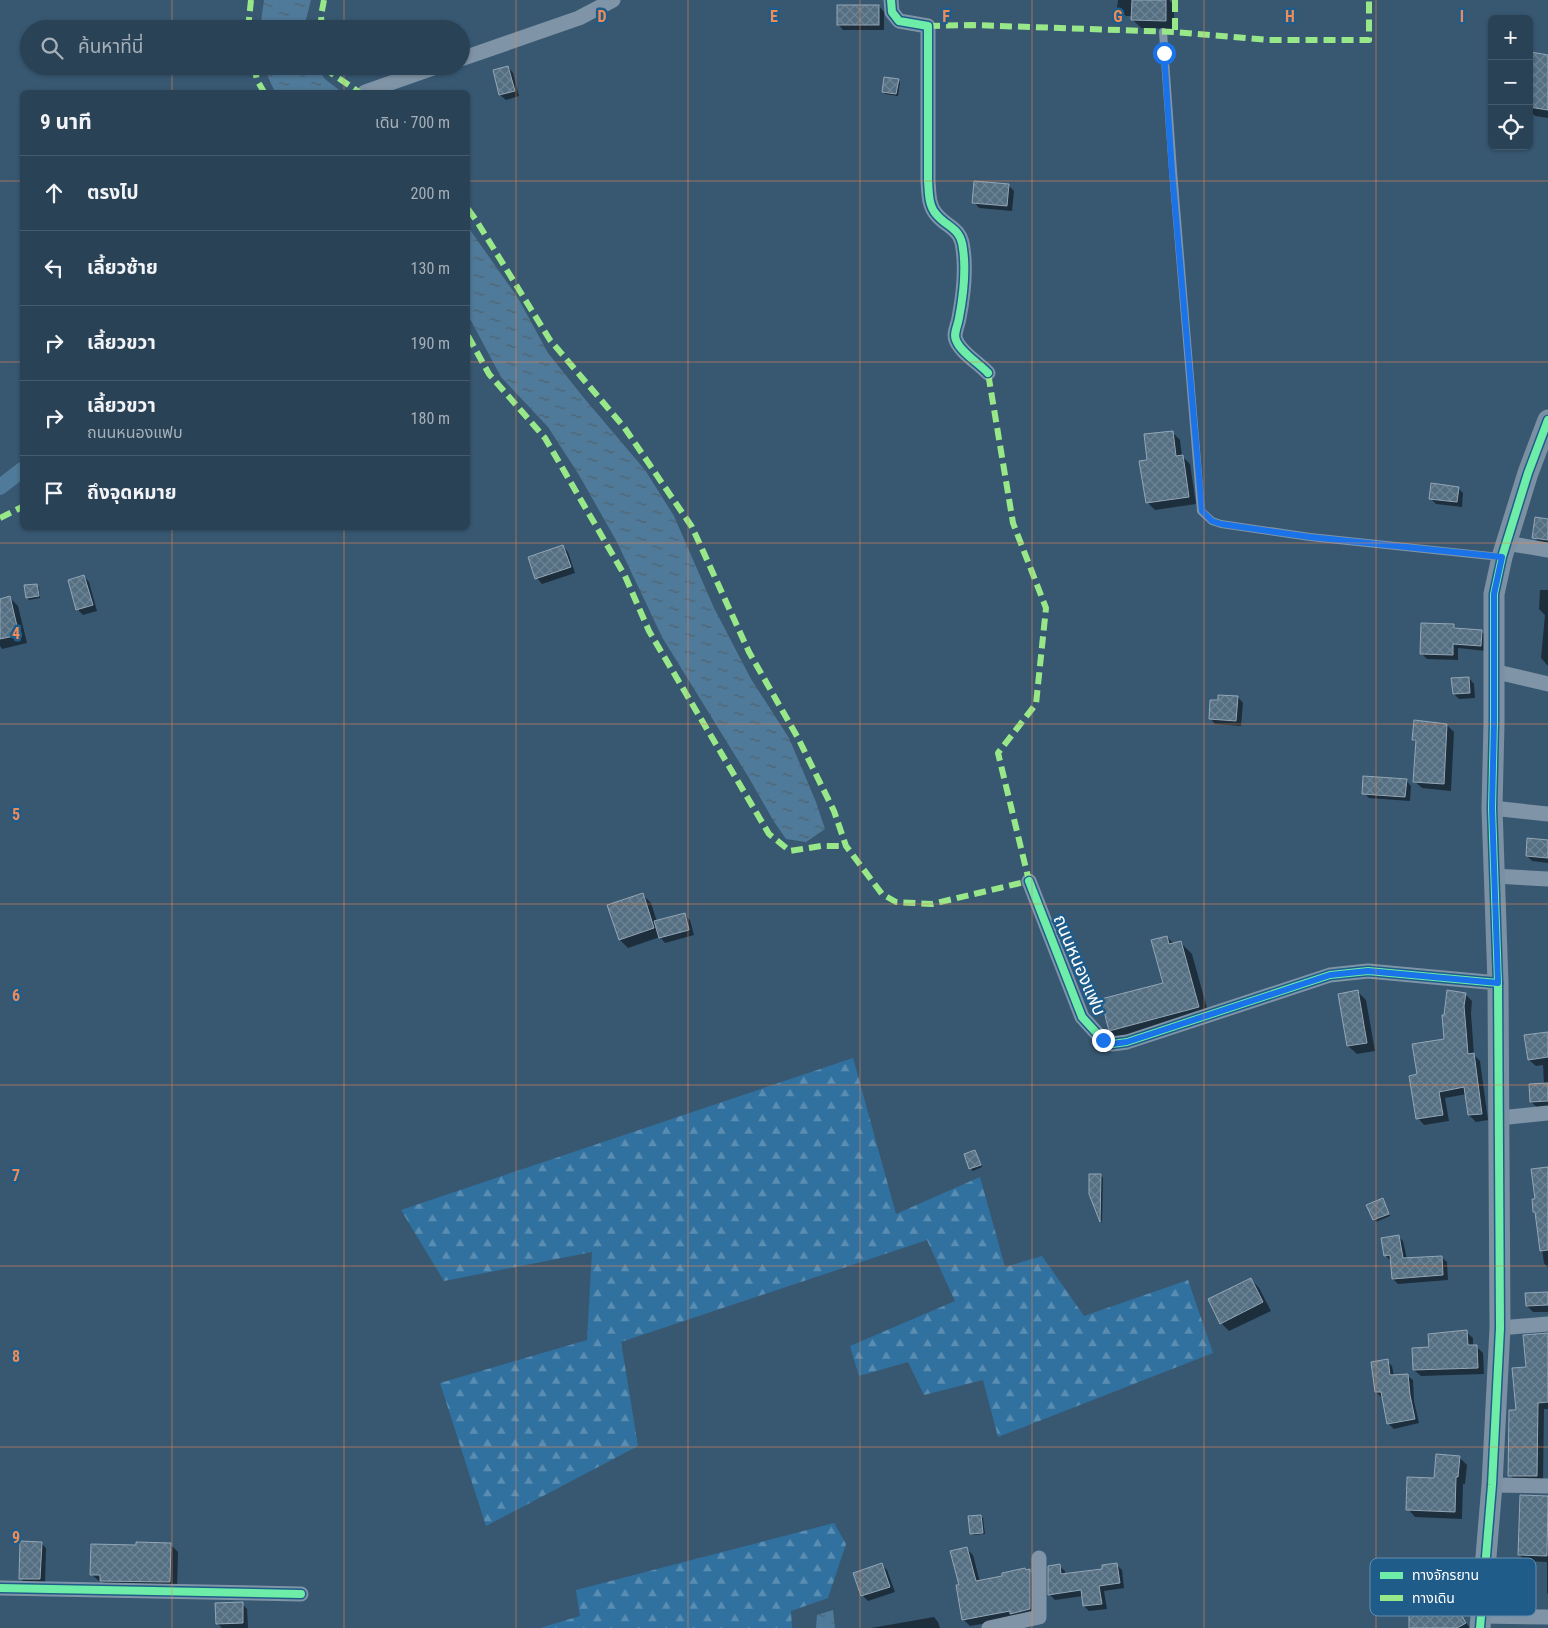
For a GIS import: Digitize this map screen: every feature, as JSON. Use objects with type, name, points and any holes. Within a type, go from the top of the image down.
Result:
[{"type":"street","points":[[470,56],[579,18],[613,0]]},
{"type":"street","points":[[891,0],[892,12],[899,21],[928,26],[928,181],[931,204],[936,214],[956,230],[961,238],[963,248],[964,267],[959,317],[955,333],[956,340],[988,373]]},
{"type":"street","points":[[371,90],[413,75]]},
{"type":"street","points":[[1486,1558],[1492,1485],[1500,1328],[1498,983],[1492,808],[1494,594],[1504,550],[1528,473],[1548,420]]},
{"type":"street","points":[[1504,550],[1548,550]]},
{"type":"street","points":[[1493,671],[1548,684]]},
{"type":"street","points":[[1492,808],[1548,814]]},
{"type":"street","points":[[1494,876],[1548,879]]},
{"type":"street","name":"ถนนหนองแฟบ","points":[[1029,881],[1082,1016],[1103,1040],[1112,1044],[1127,1042],[1330,975],[1368,971],[1498,983]]},
{"type":"street","points":[[1499,1118],[1548,1113]]},
{"type":"street","points":[[1500,1328],[1548,1324]]},
{"type":"street","points":[[1492,1485],[1548,1486]]},
{"type":"street","points":[[989,1628],[1039,1617],[1039,1558]]},
{"type":"street","points":[[0,1588],[301,1594]]},
{"type":"street","points":[[1480,1622],[1548,1617]]},
{"type":"lane","points":[[1164,32],[1172,171],[1202,511],[1212,521],[1221,524],[1310,537],[1504,550]]},
{"type":"green space","points":[[853,1058],[896,1214],[980,1177],[1005,1267],[1042,1256],[1084,1316],[1188,1280],[1213,1353],[998,1437],[983,1380],[924,1395],[908,1362],[859,1376],[850,1346],[955,1301],[927,1240],[621,1342],[638,1446],[486,1526],[440,1383],[587,1340],[592,1252],[444,1281],[401,1210]]},
{"type":"green space","points":[[834,1523],[846,1544],[828,1598],[791,1611],[792,1628],[540,1628],[580,1616],[576,1590]]},
{"type":"water","points":[[264,0],[311,0],[306,20],[261,20]]},
{"type":"water","points":[[267,75],[322,75],[339,90],[274,90]]},
{"type":"water","points":[[470,230],[518,298],[548,353],[645,470],[674,516],[714,608],[751,679],[789,738],[816,802],[825,829],[806,842],[786,839],[662,637],[617,542],[579,475],[548,427],[501,377],[470,319]]},
{"type":"water","points":[[833,1610],[835,1628],[816,1628],[817,1615]]},
{"type":"building","points":[[1132,0],[1166,0],[1166,21],[1131,20]]},
{"type":"building","points":[[837,5],[879,5],[879,25],[837,25]]},
{"type":"building","points":[[1533,52],[1548,55],[1548,110],[1533,108]]},
{"type":"building","points":[[508,66],[515,91],[499,95],[493,70]]},
{"type":"building","points":[[884,77],[899,79],[896,94],[882,92]]},
{"type":"building","points":[[974,181],[1009,184],[1007,206],[972,203]]},
{"type":"building","points":[[1173,431],[1176,456],[1183,455],[1189,497],[1146,503],[1139,461],[1147,460],[1144,434]]},
{"type":"building","points":[[1431,483],[1459,487],[1457,502],[1429,499]]},
{"type":"building","points":[[1535,517],[1548,519],[1548,540],[1532,538]]},
{"type":"building","points":[[563,545],[571,567],[535,579],[528,557]]},
{"type":"building","points":[[84,575],[93,605],[76,610],[68,580]]},
{"type":"building","points":[[37,584],[39,596],[26,598],[24,585]]},
{"type":"building","points":[[10,596],[19,635],[0,639],[0,599]]},
{"type":"building","points":[[1421,623],[1454,624],[1454,628],[1482,630],[1481,646],[1453,644],[1453,655],[1420,654]]},
{"type":"building","points":[[1469,677],[1470,693],[1453,694],[1451,678]]},
{"type":"building","points":[[1218,695],[1238,696],[1236,721],[1209,719],[1210,700],[1218,700]]},
{"type":"building","points":[[1414,720],[1447,724],[1444,784],[1413,782],[1416,740],[1412,740]]},
{"type":"building","points":[[1363,776],[1407,779],[1405,797],[1362,794]]},
{"type":"building","points":[[1527,838],[1548,840],[1548,858],[1526,856]]},
{"type":"building","points":[[643,893],[654,928],[619,940],[607,905]]},
{"type":"building","points":[[685,913],[689,930],[659,938],[654,921]]},
{"type":"building","points":[[1167,936],[1169,944],[1181,941],[1199,1007],[1109,1031],[1101,999],[1163,983],[1151,940]]},
{"type":"building","points":[[1358,990],[1367,1043],[1347,1046],[1338,994]]},
{"type":"building","points":[[1447,990],[1466,993],[1464,1006],[1468,1054],[1474,1053],[1482,1114],[1468,1115],[1464,1087],[1439,1092],[1443,1115],[1416,1119],[1409,1076],[1417,1074],[1412,1044],[1444,1039],[1442,1015],[1444,1015]]},
{"type":"building","points":[[1548,1032],[1548,1057],[1528,1060],[1524,1035]]},
{"type":"building","points":[[1548,1083],[1548,1101],[1530,1102],[1529,1084]]},
{"type":"building","points":[[975,1150],[981,1165],[969,1169],[964,1154]]},
{"type":"building","points":[[1548,1167],[1548,1250],[1540,1251],[1535,1212],[1533,1212],[1532,1199],[1535,1199],[1531,1169]]},
{"type":"building","points":[[1089,1174],[1101,1174],[1100,1222],[1089,1194]]},
{"type":"building","points":[[1383,1198],[1389,1214],[1373,1220],[1366,1205]]},
{"type":"building","points":[[1399,1235],[1403,1258],[1442,1256],[1443,1275],[1392,1279],[1390,1255],[1384,1256],[1381,1238]]},
{"type":"building","points":[[1251,1278],[1263,1302],[1220,1324],[1208,1299]]},
{"type":"building","points":[[1548,1292],[1548,1305],[1526,1306],[1525,1293]]},
{"type":"building","points":[[1467,1330],[1468,1345],[1477,1345],[1478,1368],[1413,1370],[1412,1348],[1429,1347],[1428,1334]]},
{"type":"building","points":[[1548,1333],[1548,1402],[1538,1403],[1537,1476],[1508,1476],[1509,1410],[1516,1410],[1512,1368],[1526,1367],[1523,1335]]},
{"type":"building","points":[[1388,1359],[1390,1375],[1408,1374],[1415,1419],[1387,1424],[1381,1392],[1375,1392],[1371,1362]]},
{"type":"building","points":[[1436,1454],[1460,1456],[1458,1477],[1456,1477],[1455,1512],[1406,1510],[1407,1477],[1434,1478]]},
{"type":"building","points":[[1520,1495],[1548,1496],[1547,1556],[1518,1555]]},
{"type":"building","points":[[981,1515],[983,1533],[970,1534],[968,1516]]},
{"type":"building","points":[[20,1541],[42,1542],[40,1579],[19,1579]]},
{"type":"building","points":[[136,1542],[171,1543],[170,1582],[100,1581],[100,1575],[90,1575],[91,1544],[136,1545]]},
{"type":"building","points":[[967,1547],[976,1581],[1002,1576],[1002,1573],[1025,1568],[1026,1570],[1030,1569],[1030,1609],[1010,1614],[1010,1611],[962,1620],[956,1585],[959,1585],[950,1551]]},
{"type":"building","points":[[882,1563],[890,1587],[861,1596],[853,1573]]},
{"type":"building","points":[[1117,1563],[1120,1583],[1099,1586],[1102,1604],[1083,1606],[1081,1590],[1048,1595],[1048,1566],[1060,1564],[1061,1574],[1102,1569],[1102,1565]]},
{"type":"building","points":[[243,1602],[243,1623],[216,1624],[215,1603]]},
{"type":"building","points":[[1409,1616],[1462,1616],[1466,1623],[1457,1628],[1409,1628]]},
{"type":"waterway","points":[[0,487],[20,472]]},
{"type":"marked path","points":[[249,20],[251,0]]},
{"type":"marked path","points":[[321,20],[324,0]]},
{"type":"marked path","points":[[1175,0],[1175,32]]},
{"type":"marked path","points":[[928,26],[972,25],[1175,32],[1269,40],[1369,40],[1369,0]]},
{"type":"marked path","points":[[256,75],[263,90]]},
{"type":"marked path","points":[[334,75],[356,90]]},
{"type":"marked path","points":[[470,212],[550,340],[624,427],[692,527],[749,652],[798,738],[834,811],[846,846],[882,894],[896,902],[932,904],[1029,881],[998,753],[1036,704],[1046,608],[1013,523],[988,373]]},
{"type":"marked path","points":[[470,340],[489,374],[545,438],[625,576],[649,631],[769,834],[790,851],[821,846],[846,846]]},
{"type":"marked path","points":[[0,518],[20,508]]},
{"type":"cycle path","points":[[891,0],[892,12],[899,21],[928,26],[929,198],[933,210],[940,219],[953,228],[962,242],[964,283],[955,338],[966,353],[988,373]]},
{"type":"cycle path","points":[[1486,1558],[1492,1485],[1500,1328],[1498,983],[1492,808],[1494,594],[1502,557],[1528,473],[1548,420]]},
{"type":"cycle path","points":[[1029,881],[1082,1017],[1103,1040],[1112,1044],[1127,1042],[1330,975],[1368,971],[1498,983]]},
{"type":"cycle path","points":[[0,1588],[301,1594]]},
{"type":"cycle path","points":[[1480,1628],[1481,1616]]},
{"type":"route","points":[[1103,1040],[1112,1044],[1127,1042],[1330,975],[1368,971],[1498,983],[1492,808],[1493,671],[1494,594],[1502,557],[1310,537],[1221,524],[1206,517],[1202,511],[1200,498],[1172,171],[1164,53]]}]
